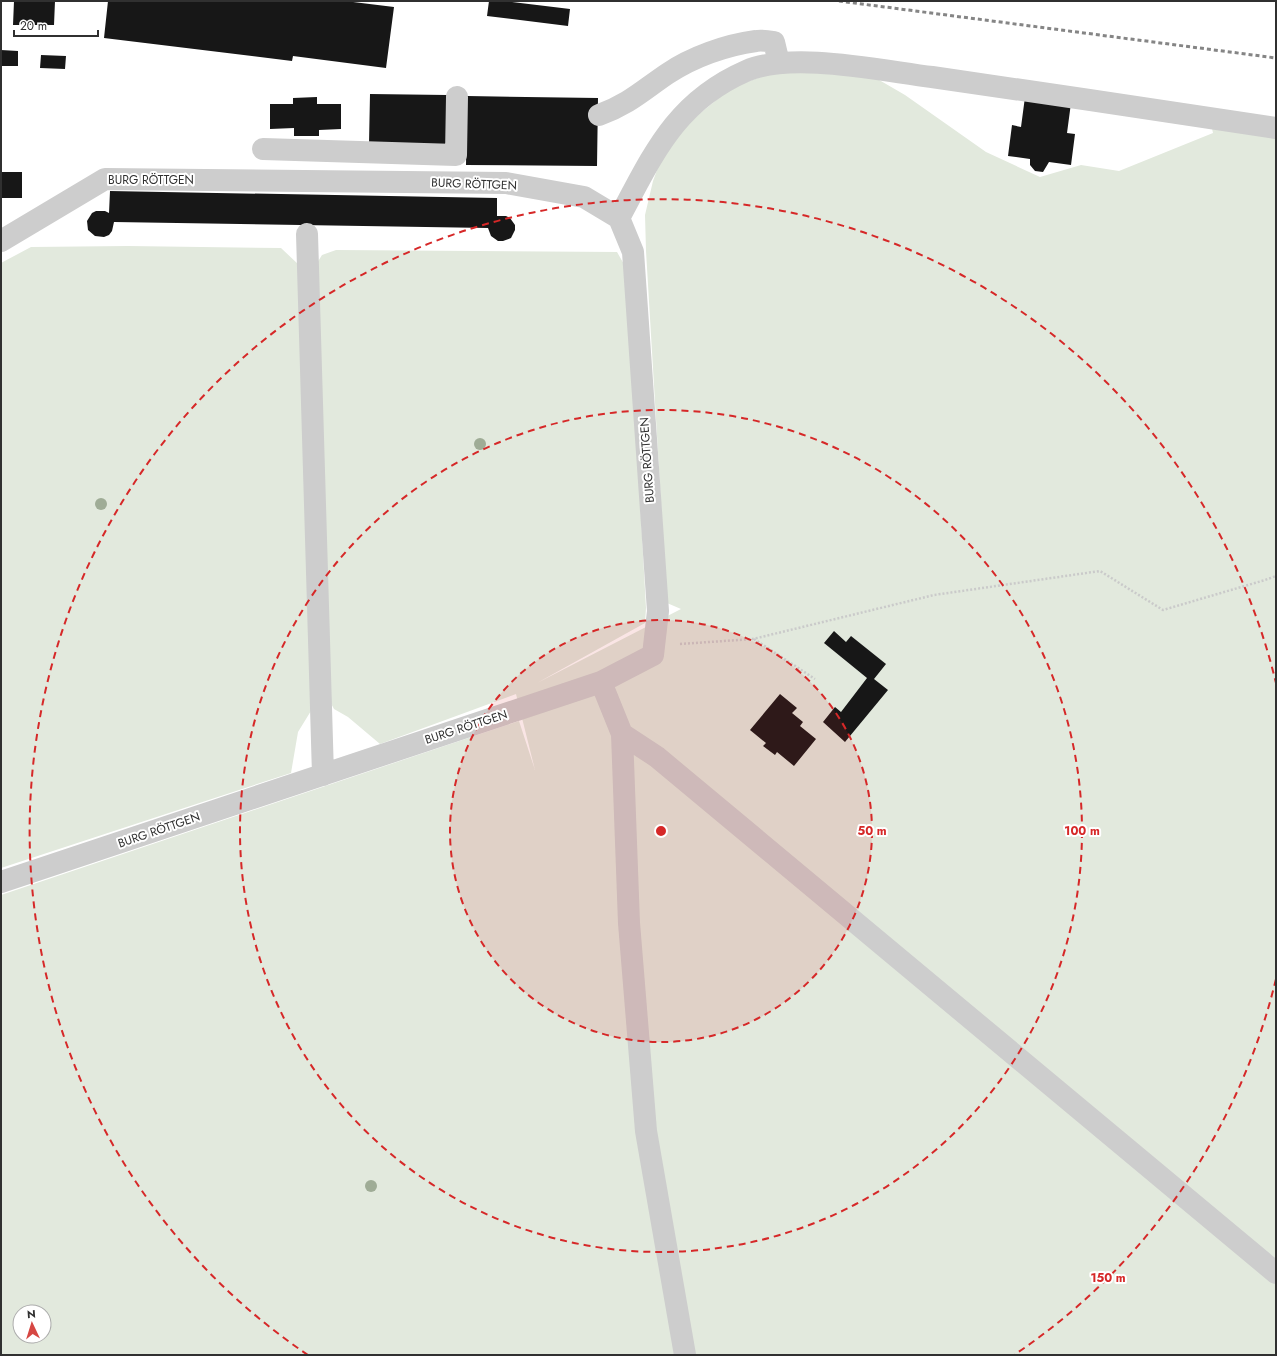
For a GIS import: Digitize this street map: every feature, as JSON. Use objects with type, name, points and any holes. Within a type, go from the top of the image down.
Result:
[{"type":"lane","points":[[599,115],[631,101],[668,74],[693,60],[720,50],[757,40],[774,42],[779,63]]},
{"type":"lane","points":[[619,218],[662,139],[689,108],[716,86],[747,70],[779,63],[818,62],[981,84],[1276,128]]},
{"type":"lane","points":[[263,149],[307,147],[456,155],[457,97]]},
{"type":"lane","points":[[306,181],[307,147]]},
{"type":"lane","name":"BURG RÖTTGEN","points":[[1,241],[105,179],[506,183],[584,197],[619,218],[632,252],[658,611],[653,655],[600,682],[1,882]]},
{"type":"lane","points":[[308,234],[323,775]]},
{"type":"lane","points":[[600,682],[622,734],[629,923],[646,1131],[685,1355]]},
{"type":"lane","points":[[622,734],[664,762],[1276,1273]]},
{"type":"path","points":[[654,647],[753,639],[934,595],[1100,571],[1163,610],[1276,576]]},
{"type":"path","points":[[753,639],[815,679]]},
{"type":"shaded area","points":[[781,70],[874,77],[905,95],[986,152],[1040,177],[1081,165],[1119,171],[1213,133],[1211,124],[1276,135],[1276,1355],[1,1355],[1,895],[519,721],[535,770],[516,694],[380,744],[348,717],[334,709],[327,696],[314,268],[322,255],[336,250],[617,252],[625,266],[628,286],[646,608],[645,623],[537,683],[681,609],[667,603],[645,215],[653,181],[660,162],[680,130],[732,87]]},
{"type":"shaded area","points":[[128,246],[281,248],[299,265],[314,706],[298,732],[291,773],[1,868],[1,263],[31,247]]},
{"type":"building","points":[[14,1],[55,1],[54,25],[13,25]]},
{"type":"building","points":[[108,1],[345,1],[394,7],[386,68],[293,56],[292,61],[104,38]]},
{"type":"building","points":[[489,1],[503,1],[570,9],[568,26],[487,16]]},
{"type":"building","points":[[1,50],[18,51],[18,66],[1,66]]},
{"type":"building","points":[[41,55],[66,56],[65,69],[40,68]]},
{"type":"building","points":[[370,94],[447,95],[446,145],[369,144]]},
{"type":"building","points":[[467,96],[598,98],[597,166],[466,165]]},
{"type":"building","points":[[317,97],[317,104],[341,104],[341,129],[319,130],[319,136],[294,136],[294,128],[270,129],[270,104],[293,104],[293,98]]},
{"type":"building","points":[[1025,97],[1071,103],[1067,133],[1075,134],[1071,165],[1049,162],[1043,172],[1035,171],[1030,165],[1030,159],[1008,156],[1012,125],[1021,127]]},
{"type":"building","points":[[1,172],[22,172],[22,198],[1,198]]},
{"type":"building","points":[[110,191],[497,198],[497,216],[506,216],[510,218],[515,225],[515,230],[511,238],[498,241],[491,236],[488,228],[114,222],[112,231],[109,235],[104,237],[95,236],[88,230],[87,221],[92,213],[96,211],[105,211],[109,213]]},
{"type":"building","points":[[834,631],[846,642],[851,636],[886,664],[874,679],[888,690],[845,742],[823,722],[835,707],[841,712],[867,678],[824,643]]},
{"type":"building","points":[[780,694],[797,708],[792,713],[803,722],[800,726],[816,739],[794,766],[777,752],[775,755],[763,746],[766,743],[750,730]]},
{"type":"railway","points":[[839,1],[1276,58]]}]
